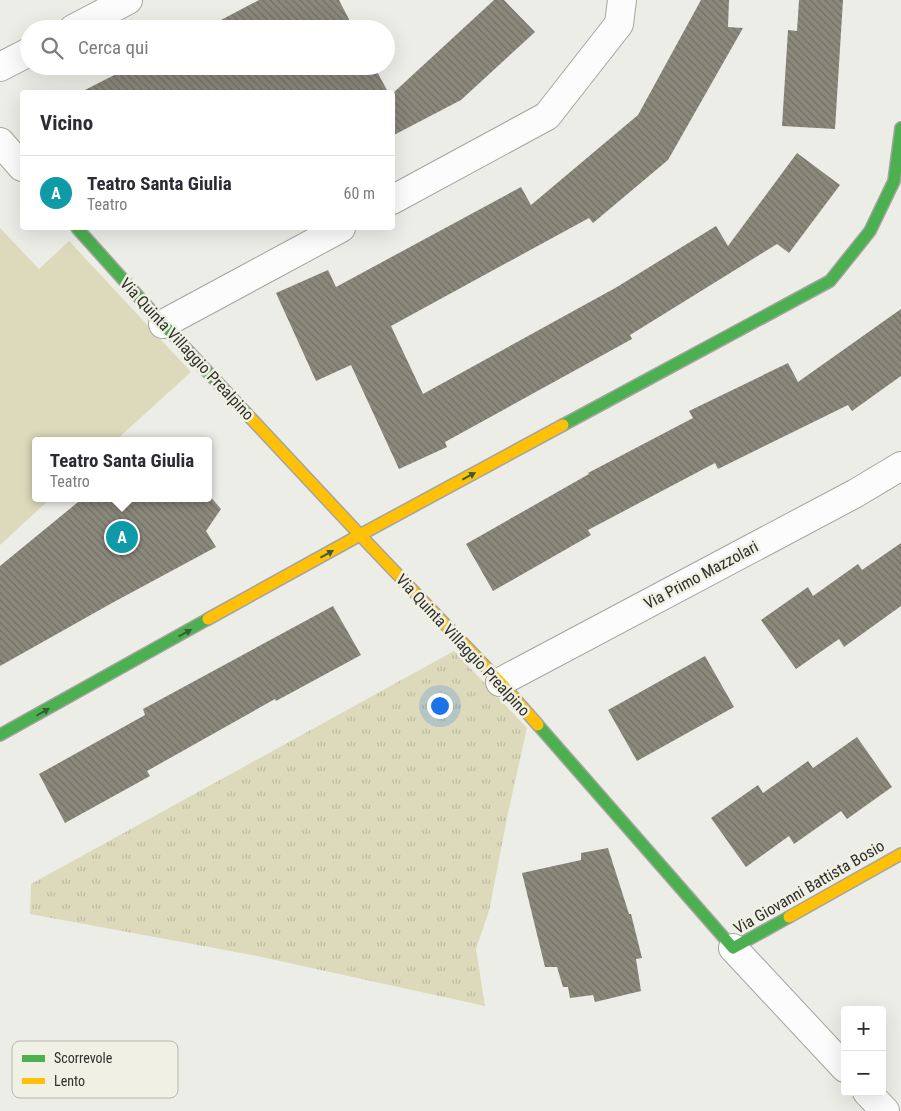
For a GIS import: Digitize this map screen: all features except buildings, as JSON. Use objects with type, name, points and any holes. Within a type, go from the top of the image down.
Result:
[{"type":"street","points":[[90,20],[128,0]]},
{"type":"street","points":[[395,198],[546,116],[619,24],[622,0]]},
{"type":"street","points":[[0,67],[20,57]]},
{"type":"street","points":[[0,736],[360,536],[830,281],[870,231],[894,181],[901,128]]},
{"type":"street","points":[[0,142],[20,165]]},
{"type":"street","name":"Via Quinta Villaggio Prealpino","points":[[78,230],[360,536],[500,682],[734,948],[841,1064]]},
{"type":"street","points":[[163,324],[337,230]]},
{"type":"street","name":"Via Primo Mazzolari","points":[[500,682],[856,493],[901,466]]},
{"type":"street","name":"Via Giovanni Battista Bosio","points":[[734,948],[901,854]]},
{"type":"street","points":[[871,1096],[885,1111]]},
{"type":"green space","points":[[0,228],[39,269],[69,241],[191,372],[119,437],[32,437],[32,502],[47,502],[0,545]]},
{"type":"green space","points":[[454,651],[527,728],[489,911],[476,949],[485,1006],[257,956],[30,914],[31,884]]},
{"type":"traffic: fast","points":[[563,425],[830,281],[870,231],[894,181],[901,128]]},
{"type":"traffic: fast","points":[[79,230],[246,413]]},
{"type":"traffic: fast","points":[[0,735],[208,619]]},
{"type":"traffic: fast","points":[[538,725],[733,948],[789,917]]},
{"type":"traffic: slow","points":[[246,413],[500,682],[538,725]]},
{"type":"traffic: slow","points":[[208,619],[563,425]]},
{"type":"traffic: slow","points":[[789,917],[901,854]]},
{"type":"place","name":"Teatro Santa Giulia","points":[[122,537]]}]
